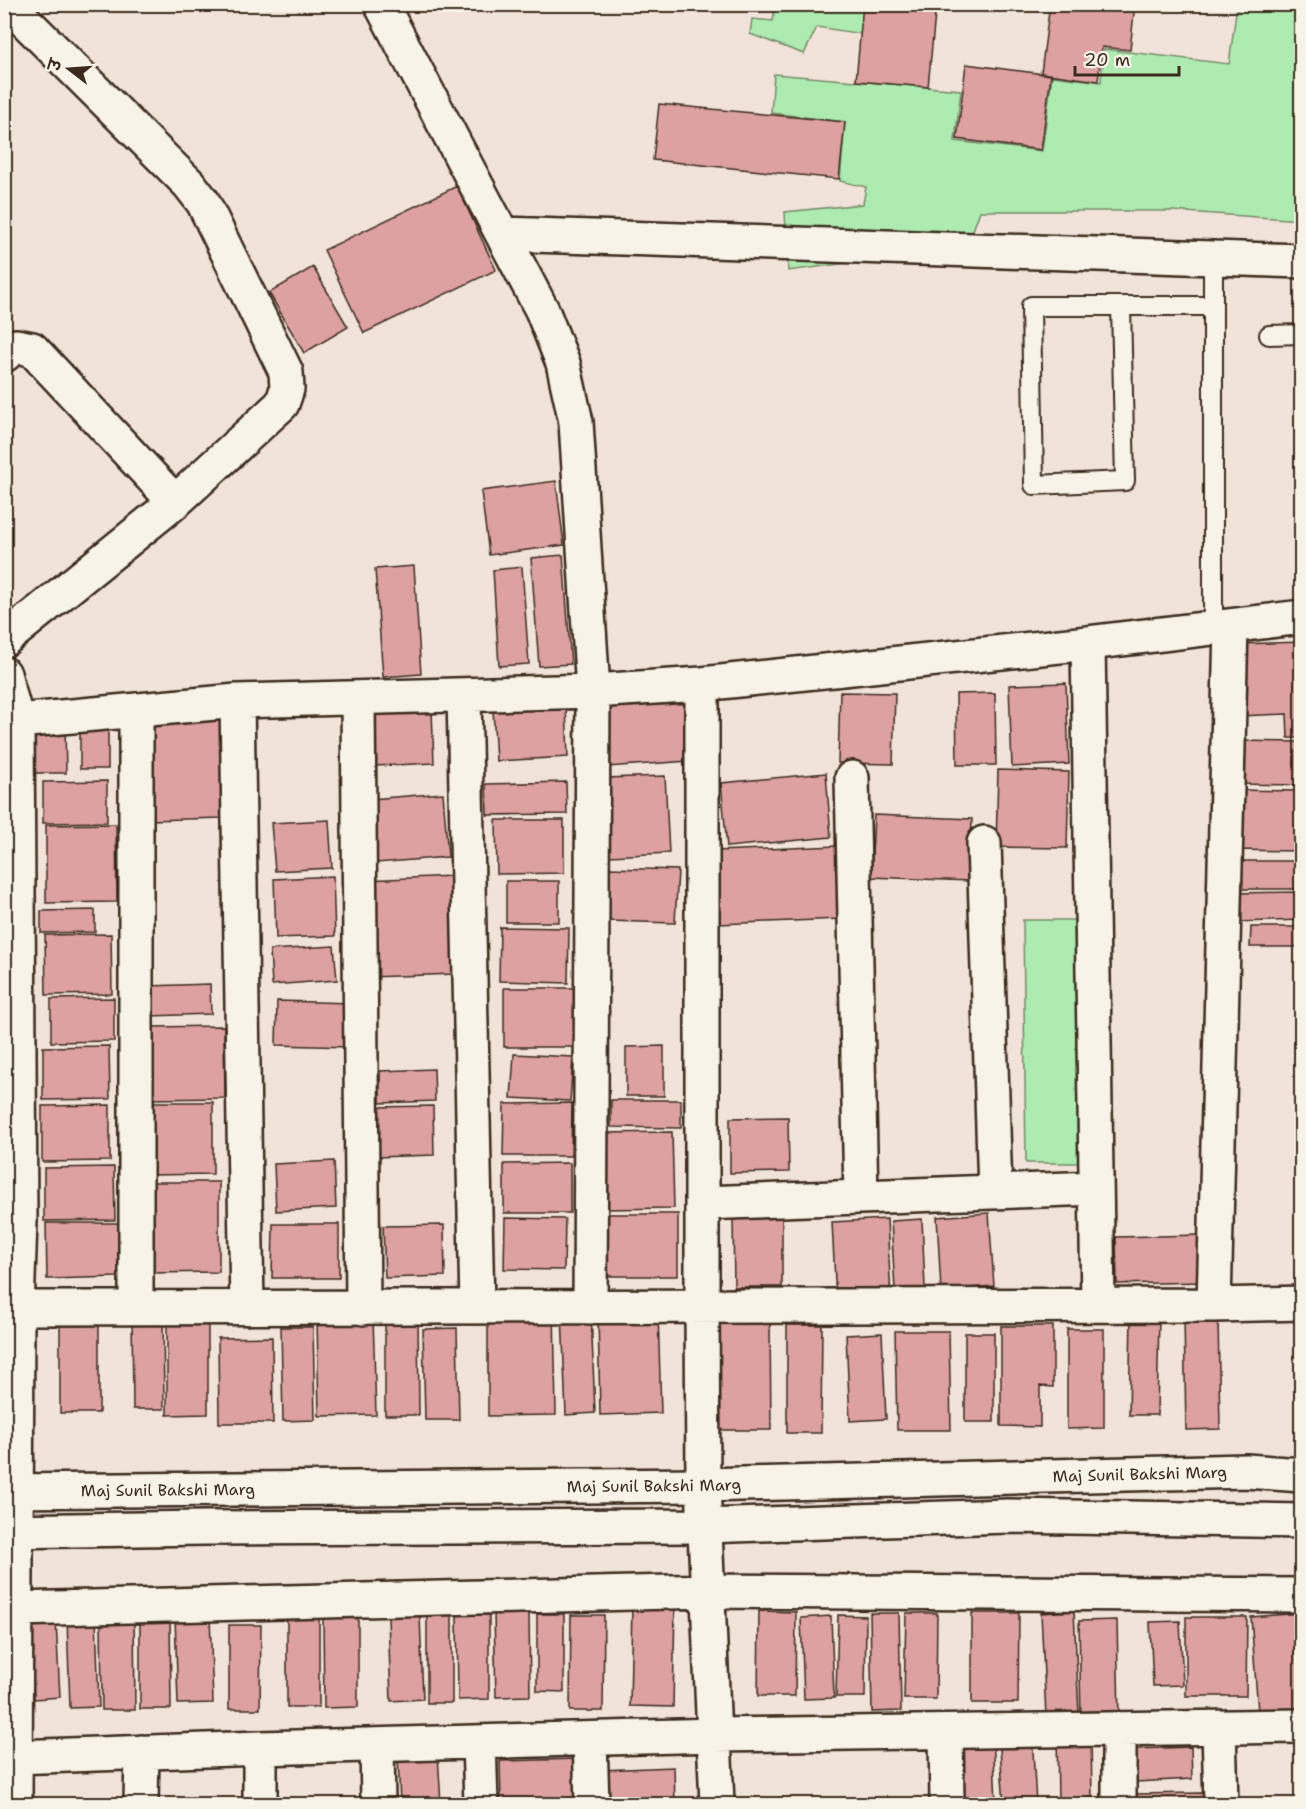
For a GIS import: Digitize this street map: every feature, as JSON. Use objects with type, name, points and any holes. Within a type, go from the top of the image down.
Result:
[{"type":"street","points":[[4,640],[175,502],[282,404],[287,389],[286,372],[202,202],[189,184],[8,4]]},
{"type":"street","points":[[381,4],[542,310],[563,363],[576,422],[593,691],[590,1307]]},
{"type":"street","points":[[502,234],[1302,261]]},
{"type":"street","points":[[4,355],[16,346],[32,349],[175,502]]},
{"type":"street","points":[[11,726],[136,710],[237,701],[593,691],[702,684],[1088,643],[1302,617]]},
{"type":"street","points":[[1214,1305],[1222,627]]},
{"type":"street","points":[[1088,643],[1098,1305]]},
{"type":"street","points":[[4,674],[11,726],[20,1209],[11,1310],[10,1531],[16,1609],[10,1708],[15,1757],[15,1804]]},
{"type":"street","points":[[702,684],[703,1485],[717,1804]]},
{"type":"street","points":[[464,694],[477,1307]]},
{"type":"street","points":[[358,698],[363,1308]]},
{"type":"street","points":[[237,701],[247,1308]]},
{"type":"street","points":[[136,710],[136,1308]]},
{"type":"street","points":[[852,778],[861,1197]]},
{"type":"street","points":[[984,843],[995,1191]]},
{"type":"street","points":[[703,1203],[1096,1188]]},
{"type":"street","points":[[11,1310],[1302,1303]]},
{"type":"street","name":"Maj Sunil Bakshi Marg","points":[[10,1491],[703,1485],[1246,1471],[1302,1475]]},
{"type":"street","points":[[10,1531],[705,1526],[1008,1516],[1302,1521]]},
{"type":"street","points":[[16,1609],[708,1591],[1302,1595]]},
{"type":"street","points":[[15,1757],[715,1735],[1302,1726]]},
{"type":"street","points":[[1219,1728],[1221,1804]]},
{"type":"street","points":[[1119,1729],[1119,1804]]},
{"type":"street","points":[[946,1732],[947,1804]]},
{"type":"street","points":[[590,1739],[591,1804]]},
{"type":"street","points":[[479,1742],[481,1804]]},
{"type":"street","points":[[377,1744],[378,1804]]},
{"type":"street","points":[[260,1748],[260,1804]]},
{"type":"street","points":[[141,1804],[142,1752]]},
{"type":"lane","points":[[1213,258],[1222,627]]},
{"type":"lane","points":[[1121,306],[1125,481],[1034,484],[1031,306],[1121,306],[1213,306]]},
{"type":"lane","points":[[1269,335],[1302,334]]},
{"type":"green space","points":[[775,5],[864,5],[862,34],[817,27],[804,54],[750,34],[752,19],[773,21]]},
{"type":"green space","points":[[1237,5],[1301,5],[1301,220],[1172,211],[980,211],[967,247],[788,271],[785,212],[863,204],[866,187],[840,181],[845,122],[771,113],[774,74],[961,90],[955,141],[1042,151],[1052,76],[1101,82],[1104,49],[1229,64]]},
{"type":"green space","points":[[1023,920],[1080,920],[1083,1163],[1026,1163]]},
{"type":"building","points":[[863,4],[936,4],[928,87],[856,81]]},
{"type":"building","points":[[1050,4],[1135,4],[1130,50],[1102,47],[1098,81],[1041,73]]},
{"type":"building","points":[[966,64],[1051,75],[1041,150],[957,139]]},
{"type":"building","points":[[659,104],[845,122],[839,179],[653,160]]},
{"type":"building","points":[[457,186],[496,270],[364,333],[324,250]]},
{"type":"building","points":[[313,267],[348,327],[304,353],[269,293]]},
{"type":"building","points":[[556,481],[564,545],[489,555],[481,491]]},
{"type":"building","points":[[563,555],[571,664],[539,666],[531,558]]},
{"type":"building","points":[[414,566],[421,674],[383,677],[375,569]]},
{"type":"building","points":[[522,567],[529,664],[499,666],[493,570]]},
{"type":"building","points":[[1302,642],[1302,738],[1288,738],[1287,714],[1239,716],[1237,644]]},
{"type":"building","points":[[1066,683],[1069,764],[1012,767],[1009,685]]},
{"type":"building","points":[[840,692],[895,693],[893,764],[838,763]]},
{"type":"building","points":[[995,693],[996,765],[957,765],[956,694]]},
{"type":"building","points":[[686,700],[689,761],[607,767],[604,706]]},
{"type":"building","points":[[566,705],[568,757],[496,761],[493,709]]},
{"type":"building","points":[[432,710],[434,763],[375,766],[372,713]]},
{"type":"building","points":[[108,717],[108,769],[80,769],[80,718]]},
{"type":"building","points":[[220,718],[222,818],[151,820],[149,720]]},
{"type":"building","points":[[33,724],[65,724],[66,773],[33,773]]},
{"type":"building","points":[[1238,741],[1302,742],[1302,785],[1237,784]]},
{"type":"building","points":[[998,770],[1069,772],[1067,848],[996,847]]},
{"type":"building","points":[[826,773],[831,837],[727,847],[721,783]]},
{"type":"building","points":[[665,776],[669,853],[609,856],[605,778]]},
{"type":"building","points":[[107,781],[107,822],[43,823],[43,782]]},
{"type":"building","points":[[566,782],[567,814],[487,815],[486,784]]},
{"type":"building","points":[[1235,790],[1302,791],[1302,851],[1234,850]]},
{"type":"building","points":[[443,793],[448,857],[376,863],[371,799]]},
{"type":"building","points":[[874,815],[972,819],[970,881],[871,877]]},
{"type":"building","points":[[329,820],[332,868],[275,871],[271,823]]},
{"type":"building","points":[[496,820],[564,820],[564,873],[497,874]]},
{"type":"building","points":[[116,824],[117,902],[46,903],[46,825]]},
{"type":"building","points":[[837,846],[840,919],[719,924],[716,851]]},
{"type":"building","points":[[1240,861],[1302,861],[1302,889],[1240,889]]},
{"type":"building","points":[[609,868],[678,870],[675,923],[607,921]]},
{"type":"building","points":[[333,876],[335,936],[276,938],[274,879]]},
{"type":"building","points":[[453,876],[456,974],[369,977],[366,880]]},
{"type":"building","points":[[506,881],[559,881],[559,922],[506,922]]},
{"type":"building","points":[[1302,892],[1302,920],[1235,922],[1234,893]]},
{"type":"building","points":[[95,910],[95,932],[41,933],[41,911]]},
{"type":"building","points":[[500,927],[569,928],[568,983],[499,981]]},
{"type":"building","points":[[1251,927],[1302,927],[1302,947],[1250,947]]},
{"type":"building","points":[[111,934],[112,994],[46,995],[45,935]]},
{"type":"building","points":[[334,946],[337,980],[272,985],[270,950]]},
{"type":"building","points":[[210,984],[211,1014],[149,1016],[148,986]]},
{"type":"building","points":[[504,988],[574,988],[574,1047],[504,1047]]},
{"type":"building","points":[[114,998],[114,1041],[51,1042],[51,999]]},
{"type":"building","points":[[277,1001],[352,1003],[350,1047],[276,1045]]},
{"type":"building","points":[[224,1026],[225,1098],[149,1099],[148,1027]]},
{"type":"building","points":[[109,1046],[110,1099],[43,1100],[43,1047]]},
{"type":"building","points":[[664,1046],[664,1096],[626,1096],[626,1047]]},
{"type":"building","points":[[514,1054],[573,1057],[570,1101],[511,1098]]},
{"type":"building","points":[[434,1069],[435,1101],[380,1103],[380,1071]]},
{"type":"building","points":[[611,1100],[681,1100],[681,1128],[611,1127]]},
{"type":"building","points":[[151,1102],[213,1102],[213,1174],[151,1175]]},
{"type":"building","points":[[572,1103],[571,1156],[503,1156],[504,1104]]},
{"type":"building","points":[[110,1105],[110,1161],[42,1162],[42,1106]]},
{"type":"building","points":[[433,1106],[434,1155],[376,1157],[374,1107]]},
{"type":"building","points":[[788,1117],[789,1172],[730,1173],[730,1118]]},
{"type":"building","points":[[672,1132],[674,1208],[604,1209],[603,1133]]},
{"type":"building","points":[[334,1161],[336,1208],[276,1211],[274,1164]]},
{"type":"building","points":[[570,1163],[570,1213],[504,1213],[504,1164]]},
{"type":"building","points":[[114,1167],[115,1220],[44,1221],[44,1168]]},
{"type":"building","points":[[150,1182],[219,1182],[219,1272],[150,1273]]},
{"type":"building","points":[[989,1213],[994,1286],[941,1290],[937,1217]]},
{"type":"building","points":[[608,1214],[678,1214],[678,1276],[608,1276]]},
{"type":"building","points":[[505,1218],[565,1219],[564,1270],[504,1269]]},
{"type":"building","points":[[782,1218],[782,1287],[734,1287],[733,1219]]},
{"type":"building","points":[[887,1219],[891,1298],[836,1301],[832,1222]]},
{"type":"building","points":[[922,1219],[925,1288],[895,1290],[891,1221]]},
{"type":"building","points":[[46,1223],[118,1223],[119,1277],[47,1279]]},
{"type":"building","points":[[273,1224],[339,1224],[339,1278],[272,1278]]},
{"type":"building","points":[[444,1225],[445,1276],[385,1278],[383,1226]]},
{"type":"building","points":[[1200,1235],[1201,1282],[1117,1284],[1116,1237]]},
{"type":"building","points":[[554,1309],[556,1415],[488,1416],[488,1310]]},
{"type":"building","points":[[132,1311],[163,1311],[164,1409],[133,1409]]},
{"type":"building","points":[[385,1311],[418,1311],[419,1415],[385,1415]]},
{"type":"building","points":[[658,1311],[661,1413],[600,1415],[598,1313]]},
{"type":"building","points":[[591,1312],[595,1413],[566,1415],[562,1313]]},
{"type":"building","points":[[373,1317],[376,1415],[319,1416],[317,1318]]},
{"type":"building","points":[[1131,1317],[1159,1317],[1157,1415],[1129,1415]]},
{"type":"building","points":[[1184,1317],[1218,1317],[1220,1429],[1186,1430]]},
{"type":"building","points":[[60,1318],[99,1318],[99,1413],[60,1413]]},
{"type":"building","points":[[167,1319],[208,1319],[208,1414],[167,1415]]},
{"type":"building","points":[[718,1323],[770,1323],[771,1430],[719,1430]]},
{"type":"building","points":[[787,1325],[822,1325],[821,1433],[787,1433]]},
{"type":"building","points":[[1001,1326],[1053,1326],[1053,1387],[1040,1386],[1040,1427],[1001,1426]]},
{"type":"building","points":[[281,1327],[313,1327],[315,1420],[283,1421]]},
{"type":"building","points":[[457,1328],[459,1420],[425,1420],[423,1329]]},
{"type":"building","points":[[1067,1329],[1104,1329],[1104,1428],[1067,1429]]},
{"type":"building","points":[[895,1331],[949,1331],[951,1430],[897,1430]]},
{"type":"building","points":[[882,1333],[886,1419],[850,1421],[846,1335]]},
{"type":"building","points":[[965,1333],[994,1333],[994,1422],[965,1422]]},
{"type":"building","points":[[272,1337],[273,1423],[219,1423],[218,1338]]},
{"type":"building","points":[[632,1603],[675,1604],[673,1707],[630,1706]]},
{"type":"building","points":[[759,1611],[796,1612],[795,1696],[758,1696]]},
{"type":"building","points":[[1074,1611],[1079,1715],[1046,1716],[1041,1613]]},
{"type":"building","points":[[494,1613],[529,1613],[530,1696],[496,1697]]},
{"type":"building","points":[[870,1613],[899,1613],[901,1711],[872,1712]]},
{"type":"building","points":[[906,1613],[937,1613],[936,1699],[904,1699]]},
{"type":"building","points":[[972,1613],[1019,1613],[1018,1703],[972,1703]]},
{"type":"building","points":[[1302,1613],[1302,1708],[1258,1712],[1251,1617]]},
{"type":"building","points":[[537,1614],[564,1614],[564,1692],[537,1691]]},
{"type":"building","points":[[101,1615],[134,1615],[135,1710],[102,1710]]},
{"type":"building","points":[[210,1615],[213,1703],[178,1704],[175,1617]]},
{"type":"building","points":[[427,1615],[452,1615],[452,1703],[427,1703]]},
{"type":"building","points":[[457,1615],[489,1615],[489,1699],[458,1700]]},
{"type":"building","points":[[571,1615],[604,1615],[603,1711],[570,1711]]},
{"type":"building","points":[[838,1615],[866,1616],[865,1697],[836,1697]]},
{"type":"building","points":[[420,1616],[423,1699],[391,1701],[388,1617]]},
{"type":"building","points":[[831,1616],[834,1698],[804,1699],[801,1618]]},
{"type":"building","points":[[96,1617],[99,1707],[70,1708],[67,1618]]},
{"type":"building","points":[[170,1617],[171,1709],[140,1709],[140,1618]]},
{"type":"building","points":[[287,1617],[319,1617],[319,1707],[287,1707]]},
{"type":"building","points":[[323,1617],[358,1617],[358,1707],[324,1708]]},
{"type":"building","points":[[1186,1617],[1247,1617],[1246,1696],[1186,1696]]},
{"type":"building","points":[[1117,1620],[1119,1719],[1081,1720],[1079,1621]]},
{"type":"building","points":[[56,1621],[60,1697],[34,1699],[30,1622]]},
{"type":"building","points":[[1180,1621],[1183,1685],[1153,1686],[1150,1622]]},
{"type":"building","points":[[229,1625],[261,1625],[260,1709],[229,1709]]},
{"type":"building","points":[[1091,1731],[1092,1804],[1058,1804],[1057,1732]]},
{"type":"building","points":[[1032,1733],[1036,1804],[1004,1804],[999,1735]]},
{"type":"building","points":[[993,1734],[996,1804],[964,1804],[961,1735]]},
{"type":"building","points":[[1191,1747],[1192,1779],[1136,1782],[1135,1749]]},
{"type":"building","points":[[438,1755],[441,1804],[400,1804],[398,1757]]},
{"type":"building","points":[[578,1759],[579,1804],[501,1804],[500,1761]]},
{"type":"building","points":[[674,1767],[675,1804],[601,1804],[600,1770]]},
{"type":"building","points":[[1203,1793],[1203,1804],[1131,1804],[1131,1794]]}]
